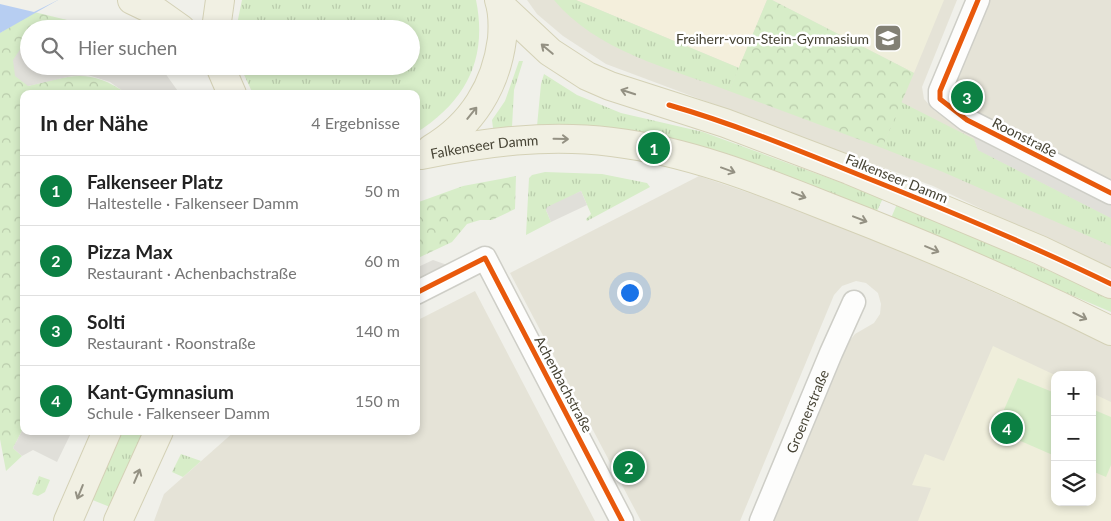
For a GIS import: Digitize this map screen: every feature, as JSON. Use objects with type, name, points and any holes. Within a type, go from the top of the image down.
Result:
[{"type":"main road","points":[[132,0],[157,12],[168,20]]},
{"type":"main road","points":[[217,20],[220,0]]},
{"type":"main road","points":[[420,154],[458,129],[474,113],[489,89],[500,55],[502,31],[500,3]]},
{"type":"main road","name":"Falkenseer Damm","points":[[500,3],[550,52],[587,76],[610,86],[725,123],[849,170],[1040,250],[1111,284]]},
{"type":"main road","points":[[224,75],[230,90]]},
{"type":"main road","name":"Falkenseer Damm","points":[[420,155],[502,140],[528,139],[611,142],[654,148],[716,165],[878,226],[1027,290],[1111,331]]},
{"type":"main road","points":[[68,521],[105,435]]},
{"type":"main road","points":[[118,521],[157,435]]},
{"type":"street","name":"Roonstraße","points":[[978,0],[940,91],[940,99],[945,105],[967,120],[1111,194]]},
{"type":"street","name":"Achenbachstraße","points":[[420,291],[485,258],[622,521]]},
{"type":"street","name":"Groenerstraße","points":[[761,521],[854,302]]},
{"type":"shaded area","points":[[527,0],[957,0],[922,87],[924,99],[935,111],[1111,201],[1111,270],[933,186],[606,64],[563,36],[537,14]]},
{"type":"shaded area","points":[[576,0],[767,0],[739,68]]},
{"type":"shaded area","name":"Freiherr-vom-Stein-Gymnasium","points":[[772,0],[944,0],[914,73]]},
{"type":"shaded area","points":[[990,0],[1111,0],[1111,181],[963,106],[956,99],[955,85]]},
{"type":"shaded area","points":[[20,50],[20,75],[88,75],[72,76],[28,86],[15,76],[13,60]]},
{"type":"shaded area","points":[[88,75],[166,75],[177,90],[121,90],[110,82]]},
{"type":"shaded area","points":[[971,129],[1111,201],[1111,218],[978,150]]},
{"type":"shaded area","points":[[699,176],[779,203],[906,253],[1111,345],[1111,521],[773,521],[847,344],[855,334],[874,323],[880,314],[881,304],[878,293],[866,283],[856,281],[842,286],[834,295],[740,521],[641,521],[510,273]]},
{"type":"shaded area","points":[[581,191],[587,205],[551,222],[546,210],[547,207]]},
{"type":"shaded area","points":[[433,260],[450,266],[420,284],[420,266]]},
{"type":"shaded area","points":[[475,291],[595,521],[154,521],[164,494],[230,435],[420,435],[420,319]]},
{"type":"shaded area","points":[[993,346],[1051,373],[1051,506],[1096,506],[1096,395],[1111,402],[1111,521],[918,521],[931,488],[912,485],[925,454],[944,461]]},
{"type":"shaded area","points":[[20,435],[70,435],[57,462],[33,450],[22,456],[13,448]]},
{"type":"green space","points":[[242,0],[476,0],[479,41],[469,77],[460,92],[448,107],[420,130],[420,90],[251,90],[244,75],[420,75],[420,20],[238,20]]},
{"type":"green space","points":[[554,0],[576,0],[739,68],[729,91],[658,66],[612,45],[571,18]]},
{"type":"green space","points":[[767,0],[772,0],[914,73],[882,148],[729,91]]},
{"type":"green space","points":[[34,12],[67,20],[21,20]]},
{"type":"green space","points":[[20,21],[20,75],[26,75],[28,86],[79,76],[102,80],[121,90],[20,90],[20,435],[13,448],[22,456],[6,471],[0,439],[0,33]]},
{"type":"green space","points":[[519,61],[523,61],[514,90],[512,127],[493,128],[492,120],[505,101]]},
{"type":"green space","points":[[544,74],[577,95],[621,113],[703,132],[883,198],[877,211],[767,169],[571,126],[537,126],[541,84]]},
{"type":"green space","points":[[901,102],[974,139],[978,150],[1111,218],[1111,246],[943,172],[882,148]]},
{"type":"green space","points":[[545,172],[602,174],[647,183],[650,187],[587,221],[586,219],[591,214],[581,191],[546,210],[551,222],[526,235],[529,178],[532,175]]},
{"type":"green space","points":[[516,176],[515,209],[492,220],[480,220],[467,224],[452,242],[420,257],[420,202],[463,186]]},
{"type":"green space","points":[[897,204],[1111,299],[1111,312],[891,218]]},
{"type":"green space","points":[[1018,378],[1051,391],[1051,454],[995,430]]},
{"type":"green space","points":[[1096,411],[1111,417],[1111,465],[1106,477],[1096,473]]},
{"type":"green space","points":[[118,435],[143,435],[110,507],[90,499]]},
{"type":"green space","points":[[181,454],[201,461],[183,477],[172,472]]},
{"type":"green space","points":[[39,476],[50,480],[45,492],[38,496],[32,494]]},
{"type":"water","points":[[0,0],[58,0],[20,20],[0,33]]},
{"type":"pier","points":[[0,0],[58,0],[34,12],[0,4]]},
{"type":"cycle path","points":[[978,0],[940,91],[940,99],[967,120],[1111,193]]},
{"type":"cycle path","points":[[669,105],[771,140],[902,192],[1022,243],[1111,284]]},
{"type":"cycle path","points":[[420,291],[485,258],[622,521]]},
{"type":"place","name":"Freiherr-vom-Stein-Gymnasium","points":[[888,38]]},
{"type":"place","name":"Solti","points":[[967,97]]},
{"type":"place","name":"Falkenseer Platz","points":[[654,148]]},
{"type":"place","name":"Kant-Gymnasium","points":[[1007,428]]},
{"type":"place","name":"Pizza Max","points":[[629,467]]}]
